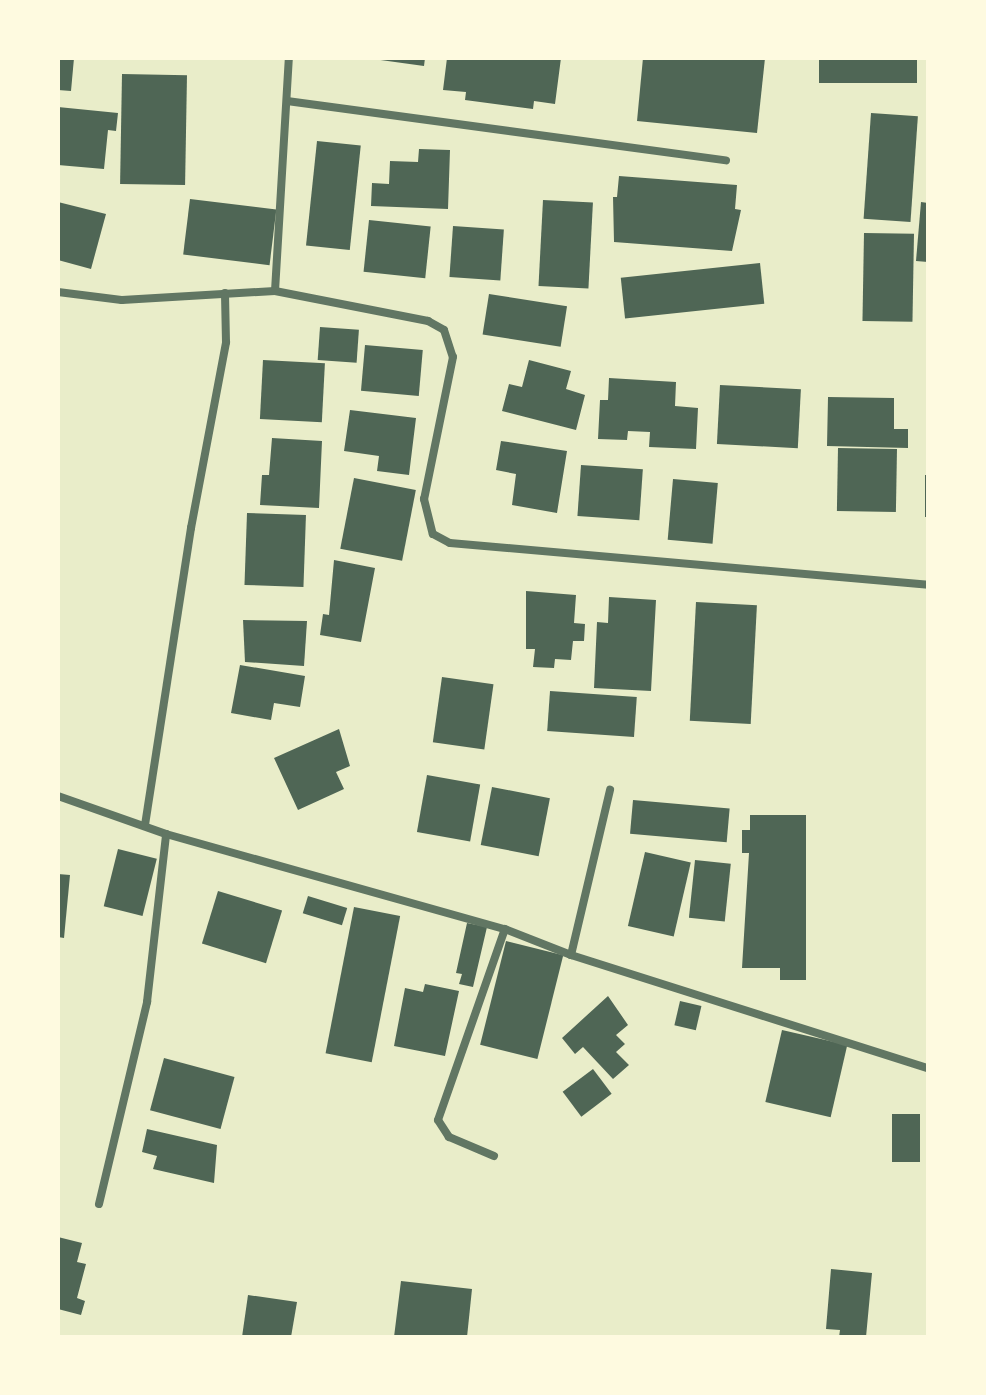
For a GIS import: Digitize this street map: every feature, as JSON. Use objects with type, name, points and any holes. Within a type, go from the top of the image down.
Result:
[{"type":"street","points":[[275,291],[289,58]]},
{"type":"street","points":[[287,101],[726,160]]},
{"type":"street","points":[[58,292],[122,300],[275,291],[428,321],[444,330],[453,357],[424,499],[433,534],[450,543],[928,585]]},
{"type":"street","points":[[145,825],[226,342],[225,293]]},
{"type":"street","points":[[571,955],[610,790]]},
{"type":"street","points":[[58,796],[166,834],[505,929],[571,955],[928,1068]]},
{"type":"street","points":[[99,1204],[149,987],[166,834]]},
{"type":"street","points":[[494,1156],[449,1137],[438,1120],[505,929]]},
{"type":"building","points":[[58,58],[74,58],[71,91],[58,90]]},
{"type":"building","points":[[366,58],[425,58],[424,66]]},
{"type":"building","points":[[447,58],[561,58],[555,104],[534,101],[533,109],[465,100],[466,92],[443,90]]},
{"type":"building","points":[[643,58],[765,58],[757,133],[637,121]]},
{"type":"building","points":[[819,58],[917,58],[917,83],[819,83]]},
{"type":"building","points":[[122,74],[187,75],[185,185],[120,184]]},
{"type":"building","points":[[58,107],[118,113],[116,131],[108,130],[104,169],[58,165]]},
{"type":"building","points":[[871,113],[918,116],[910,222],[864,219]]},
{"type":"building","points":[[317,141],[361,146],[350,250],[306,245]]},
{"type":"building","points":[[419,149],[450,150],[448,209],[371,206],[372,183],[389,184],[390,161],[418,162]]},
{"type":"building","points":[[619,176],[737,185],[735,209],[741,210],[732,251],[614,242],[613,197],[617,197]]},
{"type":"building","points":[[190,199],[276,210],[270,265],[183,255]]},
{"type":"building","points":[[543,200],[593,203],[588,288],[538,286]]},
{"type":"building","points":[[58,202],[106,214],[91,269],[58,260]]},
{"type":"building","points":[[921,202],[928,203],[928,262],[916,261]]},
{"type":"building","points":[[369,220],[431,226],[425,278],[364,272]]},
{"type":"building","points":[[453,226],[504,230],[500,280],[449,277]]},
{"type":"building","points":[[864,233],[914,234],[912,322],[862,321]]},
{"type":"building","points":[[760,263],[764,304],[625,318],[621,278]]},
{"type":"building","points":[[489,294],[567,306],[561,347],[483,334]]},
{"type":"building","points":[[320,327],[359,330],[357,363],[318,360]]},
{"type":"building","points":[[365,345],[423,350],[419,396],[361,391]]},
{"type":"building","points":[[263,360],[325,363],[322,422],[260,419]]},
{"type":"building","points":[[529,360],[571,371],[566,389],[585,395],[576,430],[502,411],[509,384],[522,387]]},
{"type":"building","points":[[609,378],[676,382],[675,406],[698,408],[696,449],[649,447],[650,432],[628,431],[627,440],[598,439],[600,400],[608,400]]},
{"type":"building","points":[[720,385],[801,389],[798,448],[717,444]]},
{"type":"building","points":[[828,397],[894,398],[894,429],[908,429],[908,448],[827,446]]},
{"type":"building","points":[[350,410],[416,418],[409,475],[377,471],[379,456],[344,451]]},
{"type":"building","points":[[272,438],[322,441],[319,508],[260,505],[262,475],[269,475]]},
{"type":"building","points":[[501,441],[567,451],[557,513],[512,505],[516,474],[496,470]]},
{"type":"building","points":[[838,448],[897,449],[896,512],[837,511]]},
{"type":"building","points":[[581,465],[643,469],[639,520],[577,516]]},
{"type":"building","points":[[925,475],[928,475],[928,517],[925,517]]},
{"type":"building","points":[[354,478],[416,490],[402,561],[340,549]]},
{"type":"building","points":[[673,479],[718,483],[713,544],[668,540]]},
{"type":"building","points":[[247,513],[306,515],[303,587],[244,585]]},
{"type":"building","points":[[334,560],[375,568],[361,642],[320,635],[323,614],[329,615]]},
{"type":"building","points":[[526,591],[576,595],[574,623],[585,624],[584,641],[573,641],[571,660],[555,659],[554,668],[533,667],[535,649],[526,649]]},
{"type":"building","points":[[609,597],[656,600],[651,691],[594,688],[597,622],[608,623]]},
{"type":"building","points":[[696,602],[757,605],[751,724],[690,721]]},
{"type":"building","points":[[243,620],[307,621],[304,666],[245,662]]},
{"type":"building","points":[[240,665],[305,676],[300,707],[274,703],[271,720],[231,713]]},
{"type":"building","points":[[442,677],[493,684],[484,750],[433,742]]},
{"type":"building","points":[[550,691],[637,697],[634,737],[547,731]]},
{"type":"building","points":[[339,729],[350,766],[336,772],[344,789],[298,810],[274,758]]},
{"type":"building","points":[[427,775],[480,784],[470,841],[417,832]]},
{"type":"building","points":[[492,787],[550,798],[539,856],[481,845]]},
{"type":"building","points":[[633,800],[730,808],[727,842],[630,834]]},
{"type":"building","points":[[750,815],[806,815],[806,980],[780,980],[780,968],[742,968],[749,853],[742,853],[742,830],[750,830]]},
{"type":"building","points":[[118,849],[157,859],[143,916],[104,906]]},
{"type":"building","points":[[645,852],[691,863],[674,937],[628,926]]},
{"type":"building","points":[[695,860],[731,864],[725,921],[689,918]]},
{"type":"building","points":[[58,874],[70,875],[64,938],[58,937]]},
{"type":"building","points":[[218,891],[282,911],[266,963],[202,944]]},
{"type":"building","points":[[308,896],[347,908],[342,925],[303,913]]},
{"type":"building","points":[[354,907],[400,916],[372,1062],[326,1053]]},
{"type":"building","points":[[467,923],[487,927],[473,987],[459,984],[462,974],[456,973]]},
{"type":"building","points":[[506,941],[563,955],[537,1059],[480,1045]]},
{"type":"building","points":[[425,984],[459,991],[445,1056],[394,1046],[405,988],[423,992]]},
{"type":"building","points":[[608,996],[628,1025],[616,1035],[625,1044],[616,1052],[629,1065],[613,1079],[583,1047],[575,1054],[562,1038]]},
{"type":"building","points":[[680,1001],[701,1006],[696,1030],[674,1025]]},
{"type":"building","points":[[782,1030],[847,1045],[831,1117],[765,1102]]},
{"type":"building","points":[[164,1058],[235,1077],[221,1129],[150,1110]]},
{"type":"building","points":[[593,1069],[612,1094],[581,1117],[563,1092]]},
{"type":"building","points":[[892,1114],[920,1114],[920,1162],[892,1162]]},
{"type":"building","points":[[147,1129],[217,1145],[214,1183],[153,1169],[157,1156],[142,1152]]},
{"type":"building","points":[[58,1237],[82,1243],[77,1262],[86,1264],[77,1298],[85,1301],[81,1315],[58,1309]]},
{"type":"building","points":[[831,1269],[872,1273],[866,1337],[839,1337],[840,1330],[826,1329]]},
{"type":"building","points":[[401,1281],[472,1289],[467,1337],[394,1337]]},
{"type":"building","points":[[248,1295],[297,1302],[291,1337],[242,1337]]}]
